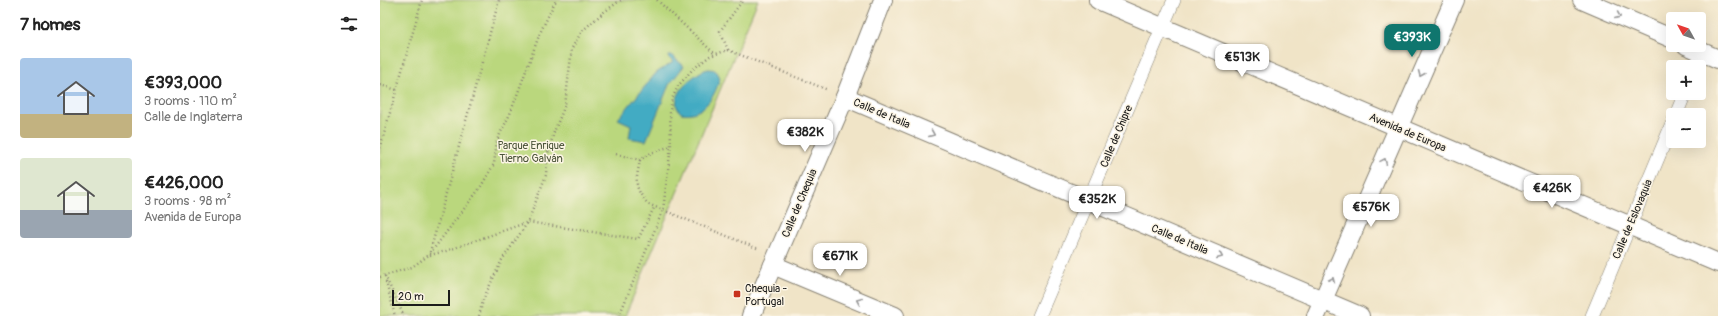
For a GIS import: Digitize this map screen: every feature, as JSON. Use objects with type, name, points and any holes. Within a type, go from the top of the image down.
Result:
[{"type":"street","name":"Calle de Chequia","points":[[751,316],[845,97],[883,0]]},
{"type":"street","name":"Avenida de Europa","points":[[1098,0],[1718,263]]},
{"type":"street","name":"Calle de Chipre","points":[[1039,316],[1174,0]]},
{"type":"street","points":[[1320,308],[1454,0]]},
{"type":"street","points":[[1582,0],[1666,36]]},
{"type":"street","name":"Calle de Italia","points":[[845,97],[1088,200],[1320,308],[1360,316]]},
{"type":"street","name":"Calle de Eslovaquia","points":[[1592,316],[1666,139]]},
{"type":"street","points":[[775,260],[895,316]]},
{"type":"path","points":[[380,148],[422,0]]},
{"type":"path","points":[[429,255],[499,0]]},
{"type":"path","points":[[380,277],[412,267],[429,255],[480,188],[494,164],[497,140],[510,114],[540,33],[556,0]]},
{"type":"path","points":[[479,316],[483,300],[499,267],[528,222],[546,175],[547,157],[554,132],[565,105],[572,48],[582,31],[621,0]]},
{"type":"path","points":[[657,0],[715,54]]},
{"type":"path","points":[[728,50],[720,31],[743,0]]},
{"type":"path","points":[[619,316],[663,210],[671,146],[670,111],[672,99],[678,86],[692,70],[710,56],[728,50],[845,97]]},
{"type":"path","points":[[380,85],[397,90]]},
{"type":"path","points":[[616,154],[640,160],[651,153],[671,146]]},
{"type":"path","points":[[640,160],[636,183],[641,195],[648,204],[654,208],[663,210],[775,260]]},
{"type":"path","points":[[429,255],[446,251],[528,222],[638,238],[654,208]]},
{"type":"path","points":[[385,276],[395,316]]},
{"type":"path","points":[[385,276],[404,316]]},
{"type":"green space","name":"Parque Enrique Tierno Galván","points":[[380,0],[758,0],[625,316],[380,316]]},
{"type":"water","points":[[671,55],[684,66],[669,85],[646,141],[629,138],[631,125],[618,119],[656,73],[673,62],[668,57]]},
{"type":"water","points":[[708,69],[713,69],[716,71],[720,78],[715,92],[702,109],[696,112],[681,113],[677,107],[676,101],[683,87],[696,75]]},
{"type":"place","name":"Chequia - Portugal","points":[[737,294]]}]
